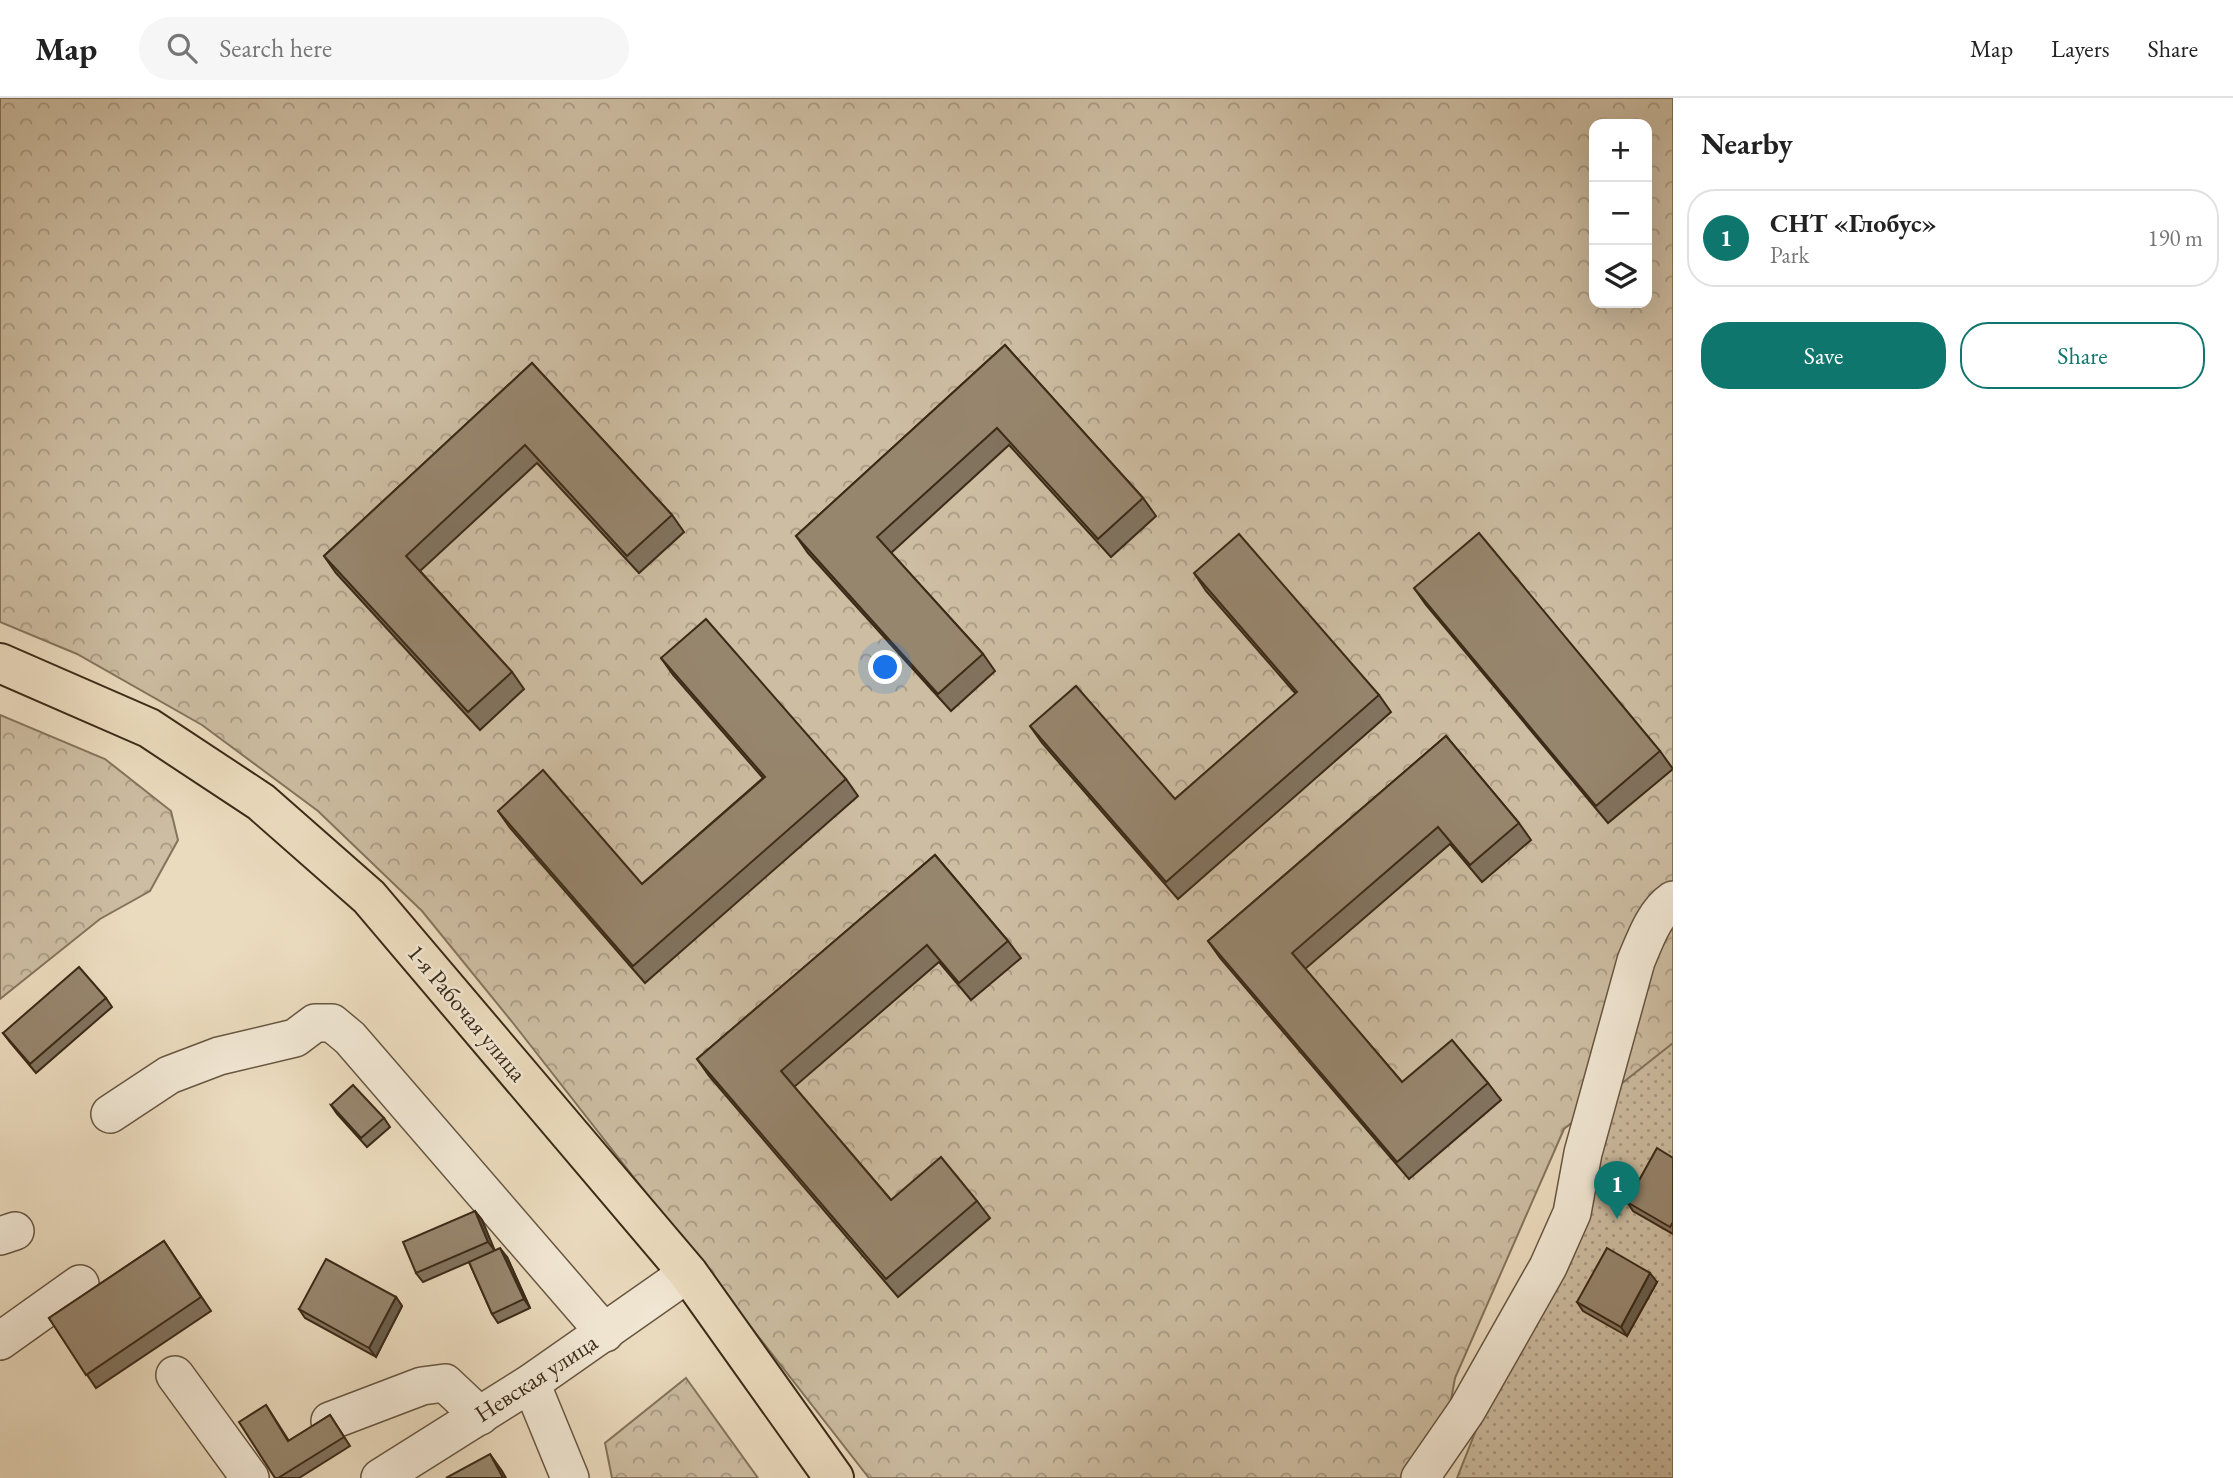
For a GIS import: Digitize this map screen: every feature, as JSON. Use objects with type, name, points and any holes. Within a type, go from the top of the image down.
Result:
[{"type":"main road","name":"1-я Рабочая улица","points":[[0,663],[149,728],[261,802],[369,898],[688,1273],[834,1478]]},
{"type":"lane","points":[[1420,1478],[1467,1410],[1553,1256],[1572,1213],[1583,1153],[1636,961],[1649,930],[1666,905],[1673,900]]},
{"type":"lane","points":[[110,1114],[169,1074],[219,1056],[295,1038],[314,1023],[332,1023],[351,1038],[605,1334]]},
{"type":"lane","name":"Невская улица","points":[[380,1478],[605,1334],[688,1273]]},
{"type":"lane","points":[[0,1341],[80,1284]]},
{"type":"lane","points":[[175,1376],[250,1478]]},
{"type":"lane","points":[[531,1382],[570,1478]]},
{"type":"lane","points":[[330,1421],[422,1386],[445,1383],[480,1416]]},
{"type":"green space","points":[[0,98],[1673,98],[1673,1043],[1564,1129],[1455,1378],[1437,1478],[869,1478],[513,1023],[422,911],[318,811],[202,725],[77,654],[0,622]]},
{"type":"green space","points":[[0,715],[105,759],[171,811],[178,840],[150,891],[100,919],[0,999]]},
{"type":"green space","points":[[1664,957],[1673,960],[1673,1478],[1457,1478]]},
{"type":"green space","points":[[686,1378],[758,1478],[612,1478],[605,1443]]},
{"type":"building","points":[[1005,345],[1143,498],[1098,539],[997,428],[877,537],[983,654],[938,694],[796,536]]},
{"type":"building","points":[[532,363],[672,515],[627,556],[525,445],[406,556],[512,672],[468,712],[324,556]]},
{"type":"building","points":[[1479,533],[1660,751],[1596,806],[1414,588]]},
{"type":"building","points":[[1239,534],[1379,695],[1166,882],[1030,726],[1076,686],[1175,799],[1297,692],[1194,573]]},
{"type":"building","points":[[706,619],[846,779],[633,966],[498,811],[543,770],[642,884],[765,777],[661,658]]},
{"type":"building","points":[[1446,736],[1519,823],[1470,865],[1438,827],[1292,953],[1402,1082],[1452,1040],[1488,1083],[1397,1162],[1208,941]]},
{"type":"building","points":[[935,855],[1008,941],[959,983],[927,945],[781,1071],[891,1200],[941,1157],[977,1201],[886,1279],[697,1059]]},
{"type":"building","points":[[79,967],[106,998],[30,1064],[3,1033]]},
{"type":"building","points":[[353,1085],[384,1118],[361,1138],[331,1105]]},
{"type":"building","points":[[1657,1148],[1673,1158],[1673,1222],[1670,1227],[1627,1202]]},
{"type":"building","points":[[475,1211],[488,1242],[416,1273],[403,1242]]},
{"type":"building","points":[[164,1241],[201,1297],[86,1375],[49,1318]]},
{"type":"building","points":[[500,1248],[524,1299],[492,1314],[469,1262]]},
{"type":"building","points":[[1607,1248],[1650,1273],[1621,1327],[1577,1302]]},
{"type":"building","points":[[326,1259],[396,1297],[369,1348],[299,1309]]},
{"type":"building","points":[[266,1405],[288,1441],[330,1415],[344,1437],[275,1478],[239,1422]]},
{"type":"building","points":[[490,1454],[503,1478],[446,1478]]},
{"type":"place","name":"СНТ «Глобус»","points":[[1617,1219]]}]
